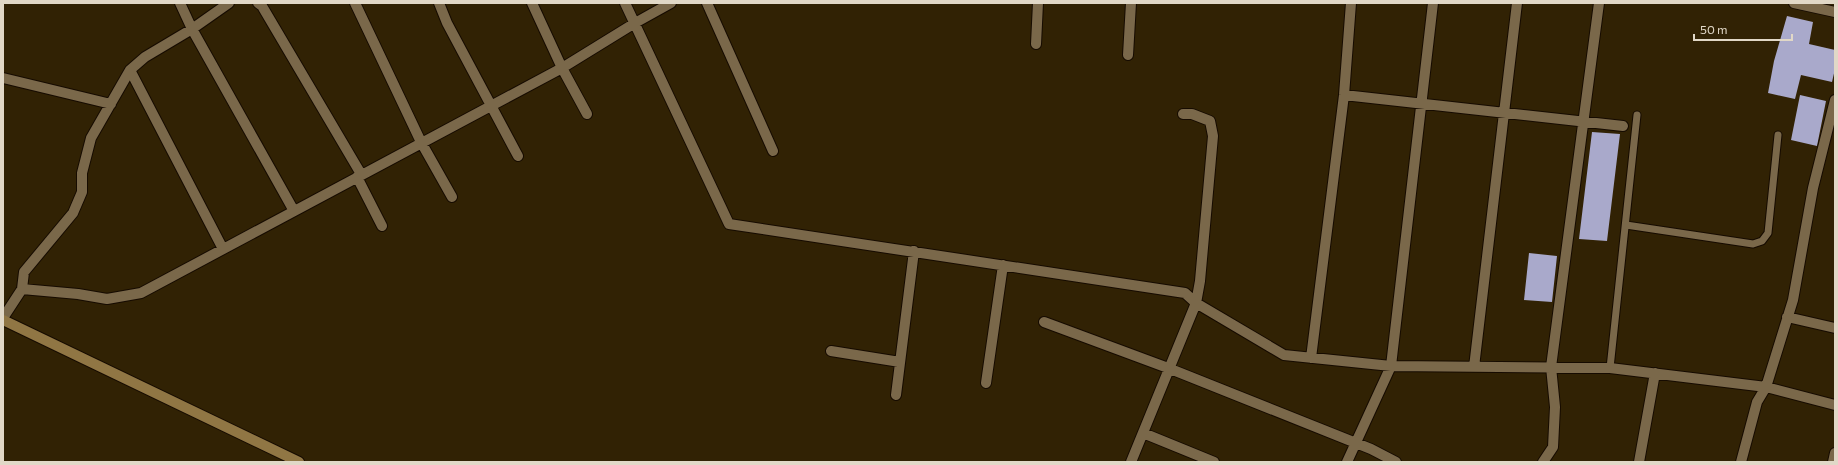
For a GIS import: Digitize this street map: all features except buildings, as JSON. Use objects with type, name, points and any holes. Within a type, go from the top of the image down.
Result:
[{"type":"main road","points":[[3,320],[299,462]]},
{"type":"street","points":[[180,3],[192,29],[294,211]]},
{"type":"street","points":[[3,320],[22,289],[24,272],[74,213],[82,192],[82,173],[91,138],[130,70],[145,57],[192,29],[229,3]]},
{"type":"street","points":[[258,3],[262,6],[359,176],[382,226]]},
{"type":"street","points":[[355,3],[421,142],[452,197]]},
{"type":"street","points":[[439,3],[447,23],[518,156]]},
{"type":"street","points":[[532,3],[562,68],[587,114]]},
{"type":"street","points":[[625,3],[729,224],[1185,293],[1196,303],[1284,355],[1391,366],[1610,368],[1766,387],[1835,405]]},
{"type":"street","points":[[22,289],[78,294],[107,299],[141,293],[490,105],[562,68],[635,23],[671,3]]},
{"type":"street","points":[[707,3],[773,151]]},
{"type":"street","points":[[1036,44],[1038,3]]},
{"type":"street","points":[[1128,55],[1131,3]]},
{"type":"street","points":[[1311,358],[1344,95],[1351,3]]},
{"type":"street","points":[[1347,462],[1354,443],[1391,366],[1433,3]]},
{"type":"street","points":[[1474,367],[1517,3]]},
{"type":"street","points":[[1543,462],[1553,447],[1555,407],[1551,367],[1599,3]]},
{"type":"street","points":[[1794,3],[1835,12]]},
{"type":"street","points":[[130,70],[223,249]]},
{"type":"street","points":[[3,78],[110,104]]},
{"type":"street","points":[[1344,95],[1623,126]]},
{"type":"street","points":[[1741,462],[1757,402],[1766,387],[1793,300],[1813,188],[1835,100]]},
{"type":"street","points":[[1131,462],[1168,368],[1196,303],[1200,281],[1213,136],[1210,121],[1192,114],[1183,114]]},
{"type":"street","points":[[896,395],[914,251]]},
{"type":"street","points":[[986,383],[1003,265]]},
{"type":"street","points":[[1787,317],[1835,328]]},
{"type":"street","points":[[1044,322],[1168,368],[1354,443],[1396,462]]},
{"type":"street","points":[[831,351],[900,362]]},
{"type":"street","points":[[1639,462],[1655,373]]},
{"type":"street","points":[[1143,433],[1214,462]]},
{"type":"street","points":[[1833,462],[1835,453]]},
{"type":"lane","points":[[1610,368],[1637,115]]},
{"type":"lane","points":[[1623,126],[1636,127]]},
{"type":"lane","points":[[1626,225],[1753,244],[1762,241],[1768,233],[1778,135]]}]
